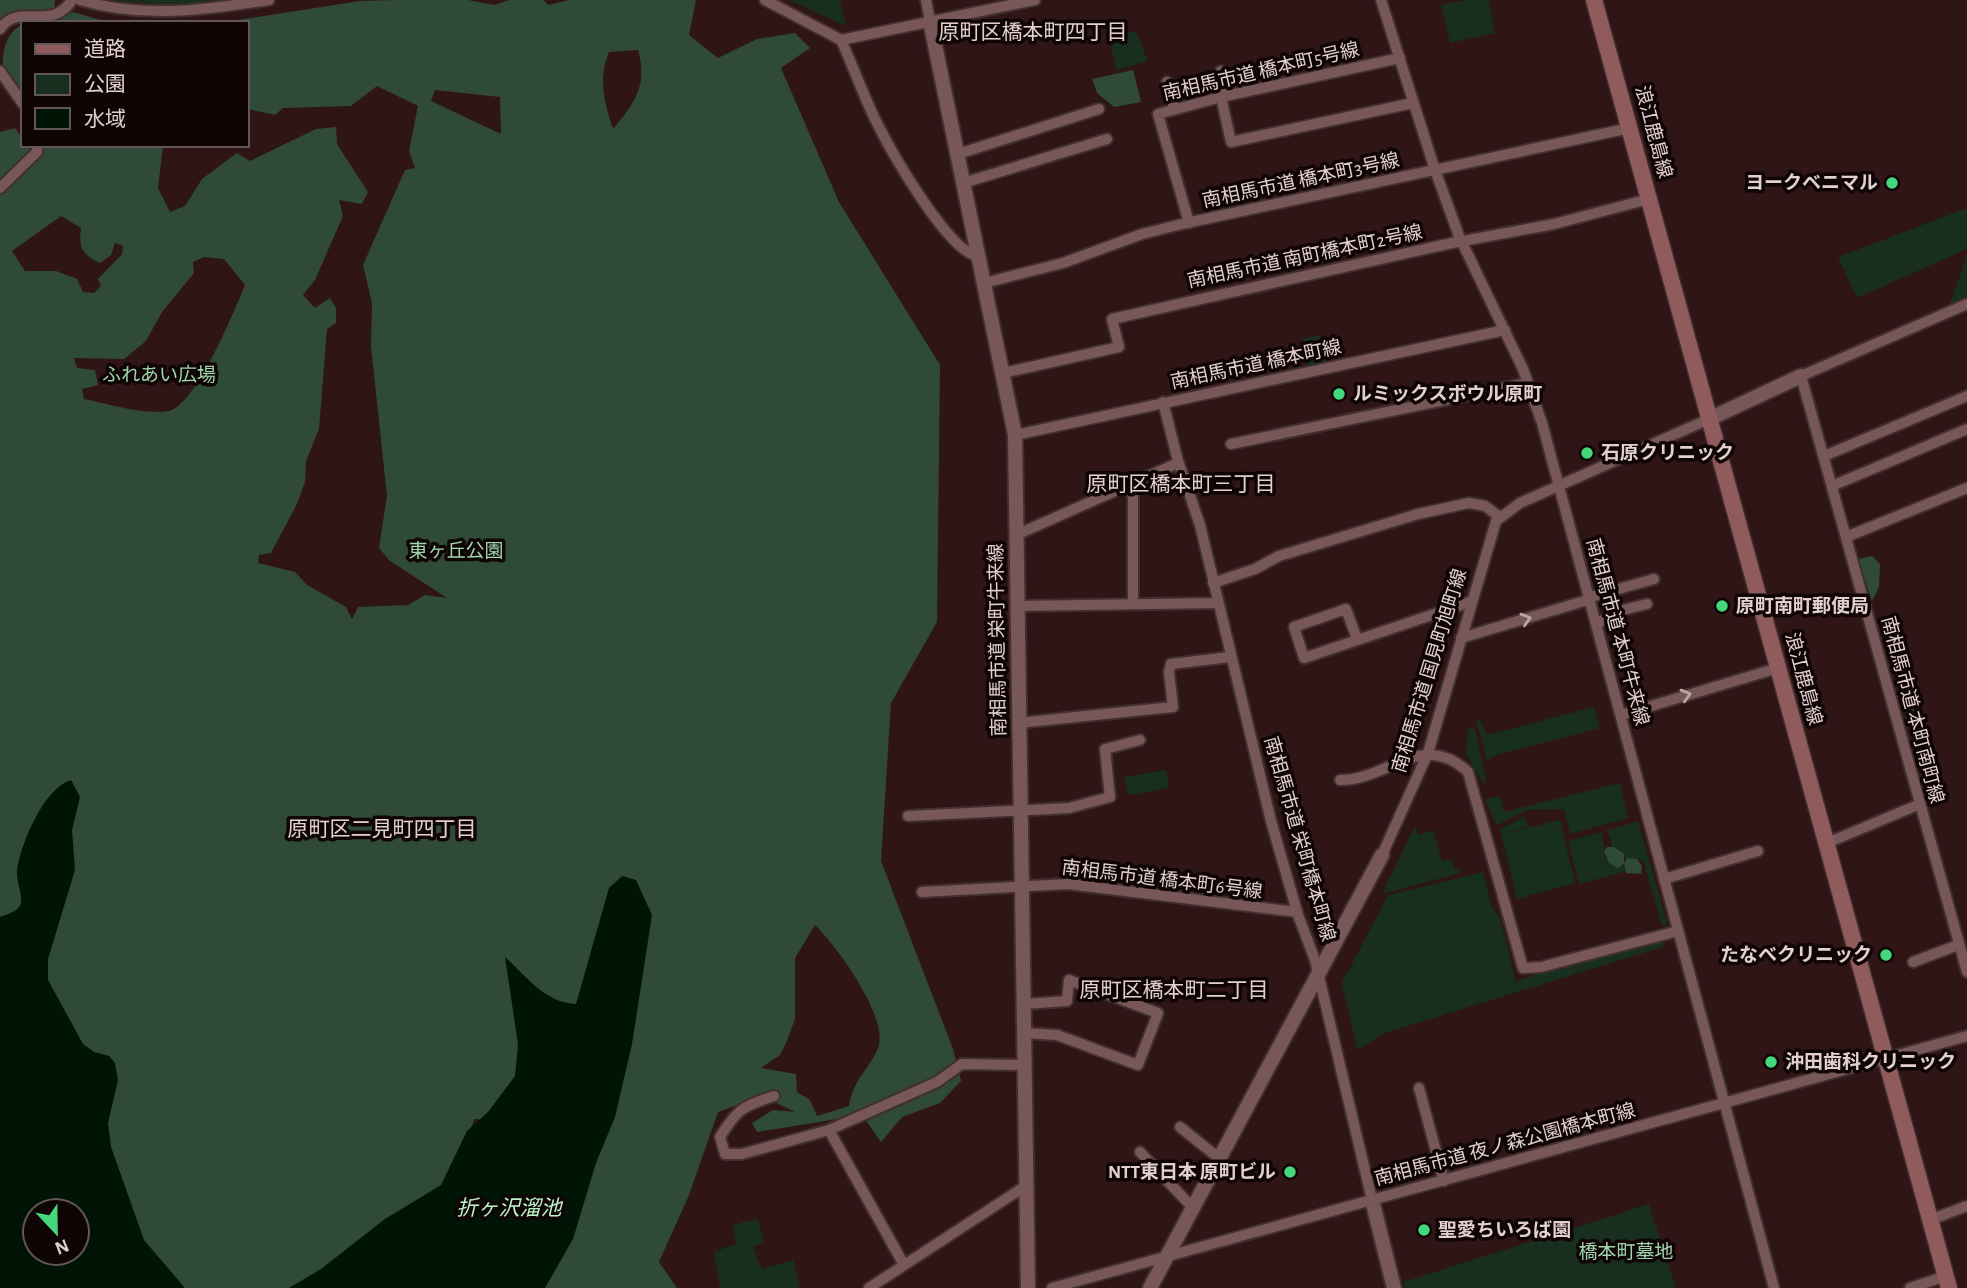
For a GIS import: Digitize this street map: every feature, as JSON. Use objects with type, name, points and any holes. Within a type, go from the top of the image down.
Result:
[{"type":"main road","name":"浪江鹿島線","points":[[1594,0],[1947,1282]]},
{"type":"street","points":[[0,29],[5,21],[15,17],[41,18],[61,13],[72,0]]},
{"type":"street","points":[[80,0],[130,10],[171,12],[269,0]]},
{"type":"street","points":[[765,0],[841,40],[877,125],[919,195],[962,251],[978,256]]},
{"type":"street","name":"南相馬市道 栄町牛来線","points":[[926,0],[1015,435],[1028,1288]]},
{"type":"street","points":[[841,40],[1035,0]]},
{"type":"street","name":"南相馬市道 本町牛来線","points":[[1381,0],[1435,170],[1462,241],[1528,383],[1562,486],[1774,1288]]},
{"type":"street","name":"南相馬市道 橋本町5号線","points":[[1189,223],[1158,114],[1224,96],[1400,58]]},
{"type":"street","points":[[0,71],[21,101]]},
{"type":"street","points":[[1221,71],[1231,142],[1413,103]]},
{"type":"street","points":[[1167,82],[1174,108]]},
{"type":"street","points":[[958,154],[1099,109]]},
{"type":"street","name":"南相馬市道 橋本町3号線","points":[[984,283],[1063,263],[1142,234],[1630,128]]},
{"type":"street","points":[[963,183],[1107,139]]},
{"type":"street","points":[[0,188],[37,152],[38,147]]},
{"type":"street","name":"南相馬市道 南町橋本町2号線","points":[[1003,373],[1119,347],[1112,319],[1462,241],[1555,224],[1649,199]]},
{"type":"street","points":[[1213,583],[1255,569],[1285,554],[1418,514],[1469,503],[1486,506],[1500,517],[1520,503],[1967,304]]},
{"type":"street","name":"南相馬市道 橋本町線","points":[[1015,435],[1505,330]]},
{"type":"street","name":"南相馬市道 本町南町線","points":[[1801,376],[1967,972]]},
{"type":"street","points":[[1231,444],[1528,383]]},
{"type":"street","points":[[1824,456],[1967,396]]},
{"type":"street","name":"南相馬市道 栄町橋本町線","points":[[1163,402],[1178,463],[1200,525],[1261,783],[1318,977],[1394,1288]]},
{"type":"street","points":[[1832,486],[1967,429]]},
{"type":"street","points":[[1016,535],[1178,463]]},
{"type":"street","points":[[1130,486],[1133,604]]},
{"type":"street","points":[[1846,537],[1967,488]]},
{"type":"street","name":"南相馬市道 国見町旭町線","points":[[1150,1288],[1382,855],[1428,753],[1491,533],[1500,517]]},
{"type":"street","points":[[1461,638],[1654,579]]},
{"type":"street","points":[[1357,639],[1346,609],[1294,627],[1304,658],[1471,602]]},
{"type":"street","points":[[1016,606],[1218,604]]},
{"type":"street","points":[[1597,624],[1615,612],[1647,604]]},
{"type":"street","points":[[1018,723],[1173,706],[1169,672],[1171,664],[1230,657]]},
{"type":"street","points":[[1621,715],[1778,668]]},
{"type":"street","points":[[908,816],[1069,808],[1110,797],[1105,748],[1140,740]]},
{"type":"street","points":[[1340,779],[1428,753],[1453,761],[1468,772],[1523,968],[1534,969],[1678,931]]},
{"type":"street","points":[[1827,843],[1920,804]]},
{"type":"street","points":[[1664,879],[1759,851]]},
{"type":"street","name":"南相馬市道 橋本町6号線","points":[[922,892],[1023,885],[1082,886],[1297,912]]},
{"type":"street","points":[[1913,962],[1958,945]]},
{"type":"street","points":[[1024,1004],[1067,1001],[1069,980],[1158,1013],[1138,1065],[1058,1035],[1025,1032]]},
{"type":"street","name":"南相馬市道 夜ノ森公園橋本町線","points":[[1052,1288],[1967,1036]]},
{"type":"street","points":[[774,1096],[747,1104],[734,1115],[720,1137],[725,1154],[742,1154],[829,1130],[937,1082],[962,1065],[1025,1065]]},
{"type":"street","points":[[1419,1088],[1444,1181]]},
{"type":"street","points":[[1180,1127],[1220,1159]]},
{"type":"street","points":[[829,1130],[904,1265]]},
{"type":"street","points":[[1140,1152],[1193,1208]]},
{"type":"street","points":[[869,1288],[1027,1185]]},
{"type":"street","points":[[1930,1220],[1967,1206]]},
{"type":"street","points":[[1910,1288],[1947,1282]]},
{"type":"green space","points":[[0,0],[55,0],[54,10],[9,26],[0,36]]},
{"type":"green space","points":[[109,0],[220,0],[170,5]]},
{"type":"green space","name":"東ヶ丘公園","points":[[468,0],[494,5],[509,0],[543,0],[549,5],[569,0],[696,0],[689,35],[718,58],[757,39],[795,33],[810,48],[781,68],[839,202],[940,365],[937,622],[891,703],[881,861],[953,1049],[961,1081],[940,1103],[902,1117],[881,1142],[862,1115],[757,1132],[752,1123],[773,1110],[795,1112],[762,1096],[718,1112],[689,1195],[659,1262],[677,1288],[541,1288],[579,1005],[536,1056],[503,1121],[474,1119],[451,1196],[312,1288],[147,1288],[88,1056],[40,977],[23,909],[0,922],[0,132],[15,128],[21,136],[21,147],[41,154],[43,147],[163,147],[158,188],[170,212],[185,206],[202,179],[237,153],[250,161],[316,129],[336,127],[337,144],[368,192],[362,204],[339,200],[343,216],[315,280],[303,295],[315,308],[330,298],[336,308],[336,323],[327,329],[319,429],[306,461],[305,482],[297,504],[271,553],[259,555],[258,563],[295,572],[307,585],[346,607],[352,619],[358,607],[408,605],[425,595],[447,598],[390,561],[379,548],[387,496],[371,346],[372,303],[363,265],[405,170],[415,168],[409,151],[418,106],[377,86],[351,106],[283,108],[275,115],[248,109],[248,21],[232,21],[360,1]],"holes":[[[638,50],[641,62],[638,93],[613,129],[603,81],[609,52]],[[435,90],[500,97],[501,134],[431,101]],[[61,216],[81,228],[80,241],[83,250],[100,263],[111,255],[115,243],[123,246],[122,254],[98,279],[101,286],[94,293],[83,292],[77,279],[56,271],[25,271],[12,251]],[[204,257],[224,259],[245,285],[213,356],[190,393],[179,405],[169,411],[159,412],[84,399],[82,389],[98,385],[95,370],[77,368],[74,358],[124,359],[146,341],[162,312],[194,273],[193,262]],[[815,925],[859,983],[876,1019],[880,1035],[878,1048],[858,1080],[849,1106],[817,1116],[810,1100],[797,1092],[796,1074],[761,1068],[780,1055],[795,1019],[795,958]]]},
{"type":"green space","points":[[789,0],[840,0],[846,26]]},
{"type":"green space","points":[[1465,0],[1489,0],[1495,33],[1450,43],[1441,5]]},
{"type":"green space","points":[[73,12],[104,21],[47,21]]},
{"type":"green space","points":[[21,25],[21,97],[4,85],[4,50],[15,29]]},
{"type":"green space","points":[[1136,31],[1148,61],[1116,70],[1109,36]]},
{"type":"green space","points":[[1133,70],[1141,102],[1114,107],[1097,93],[1092,79]]},
{"type":"green space","points":[[1967,208],[1967,249],[1857,298],[1838,257]]},
{"type":"green space","points":[[1967,255],[1967,296],[1950,304]]},
{"type":"green space","points":[[1320,335],[1326,363],[1307,367],[1302,339]]},
{"type":"green space","points":[[1872,556],[1880,564],[1879,587],[1872,601],[1858,559]]},
{"type":"green space","points":[[1897,642],[1934,786],[1926,788],[1886,646]]},
{"type":"green space","points":[[1594,707],[1600,728],[1493,756],[1487,761],[1476,720],[1480,720],[1487,735]]},
{"type":"green space","points":[[1474,727],[1487,782],[1483,783],[1466,754],[1468,729]]},
{"type":"green space","points":[[1166,770],[1169,788],[1128,795],[1124,777]]},
{"type":"green space","points":[[1620,783],[1628,818],[1570,834],[1564,809],[1527,810],[1497,825],[1485,799],[1500,796],[1504,812]]},
{"type":"green space","points":[[1525,817],[1528,827],[1504,834],[1560,820],[1575,883],[1517,899],[1500,829]]},
{"type":"green space","points":[[1638,821],[1667,922],[1662,926],[1643,860],[1610,855],[1612,842],[1607,830]]},
{"type":"green space","points":[[1415,825],[1418,835],[1433,830],[1442,861],[1452,859],[1455,870],[1459,869],[1460,873],[1382,894]]},
{"type":"green space","points":[[1602,832],[1605,858],[1615,865],[1633,865],[1634,869],[1579,884],[1568,841]]},
{"type":"green space","points":[[1607,847],[1614,847],[1624,854],[1624,863],[1618,868],[1609,863],[1604,851]]},
{"type":"green space","points":[[1627,858],[1637,859],[1642,866],[1641,874],[1626,873],[1624,863]]},
{"type":"green space","points":[[1483,872],[1491,905],[1500,918],[1516,982],[1540,972],[1664,940],[1666,946],[1385,1033],[1357,1050],[1342,983],[1388,895]]},
{"type":"green space","name":"橋本町墓地","points":[[1649,1204],[1676,1288],[1405,1288],[1403,1282]]},
{"type":"green space","points":[[758,1218],[764,1242],[753,1247],[762,1269],[793,1260],[800,1288],[720,1288],[714,1252],[736,1244],[733,1225]]},
{"type":"water","points":[[71,780],[80,797],[72,830],[75,870],[48,959],[48,980],[83,1044],[94,1052],[109,1056],[115,1063],[118,1080],[108,1123],[111,1147],[144,1240],[185,1288],[0,1288],[0,917],[13,912],[20,905],[17,878],[19,859],[35,818],[52,794]]},
{"type":"water","name":"折ヶ沢溜池","points":[[622,876],[636,880],[652,915],[632,1044],[615,1117],[596,1163],[573,1239],[545,1288],[289,1288],[321,1269],[385,1219],[441,1185],[467,1131],[488,1112],[515,1076],[518,1044],[505,957],[545,994],[576,1004],[609,888]]},
{"type":"place","name":"ヨークベニマル","points":[[1892,183]]},
{"type":"place","name":"ルミックスボウル原町","points":[[1339,394]]},
{"type":"place","name":"石原クリニック","points":[[1587,453]]},
{"type":"place","name":"原町南町郵便局","points":[[1722,606]]},
{"type":"place","name":"たなべクリニック","points":[[1886,955]]},
{"type":"place","name":"沖田歯科クリニック","points":[[1771,1062]]},
{"type":"place","name":"NTT東日本 原町ビル","points":[[1290,1172]]},
{"type":"place","name":"聖愛ちいろば園","points":[[1424,1230]]},
{"type":"district","name":"原町区橋本町四丁目","points":[[1033,32]]},
{"type":"district","name":"原町区橋本町三丁目","points":[[1181,484]]},
{"type":"district","name":"原町区二見町四丁目","points":[[382,829]]},
{"type":"district","name":"原町区橋本町二丁目","points":[[1174,990]]},
{"type":"park label","name":"ふれあい広場","points":[[159,375]]}]
